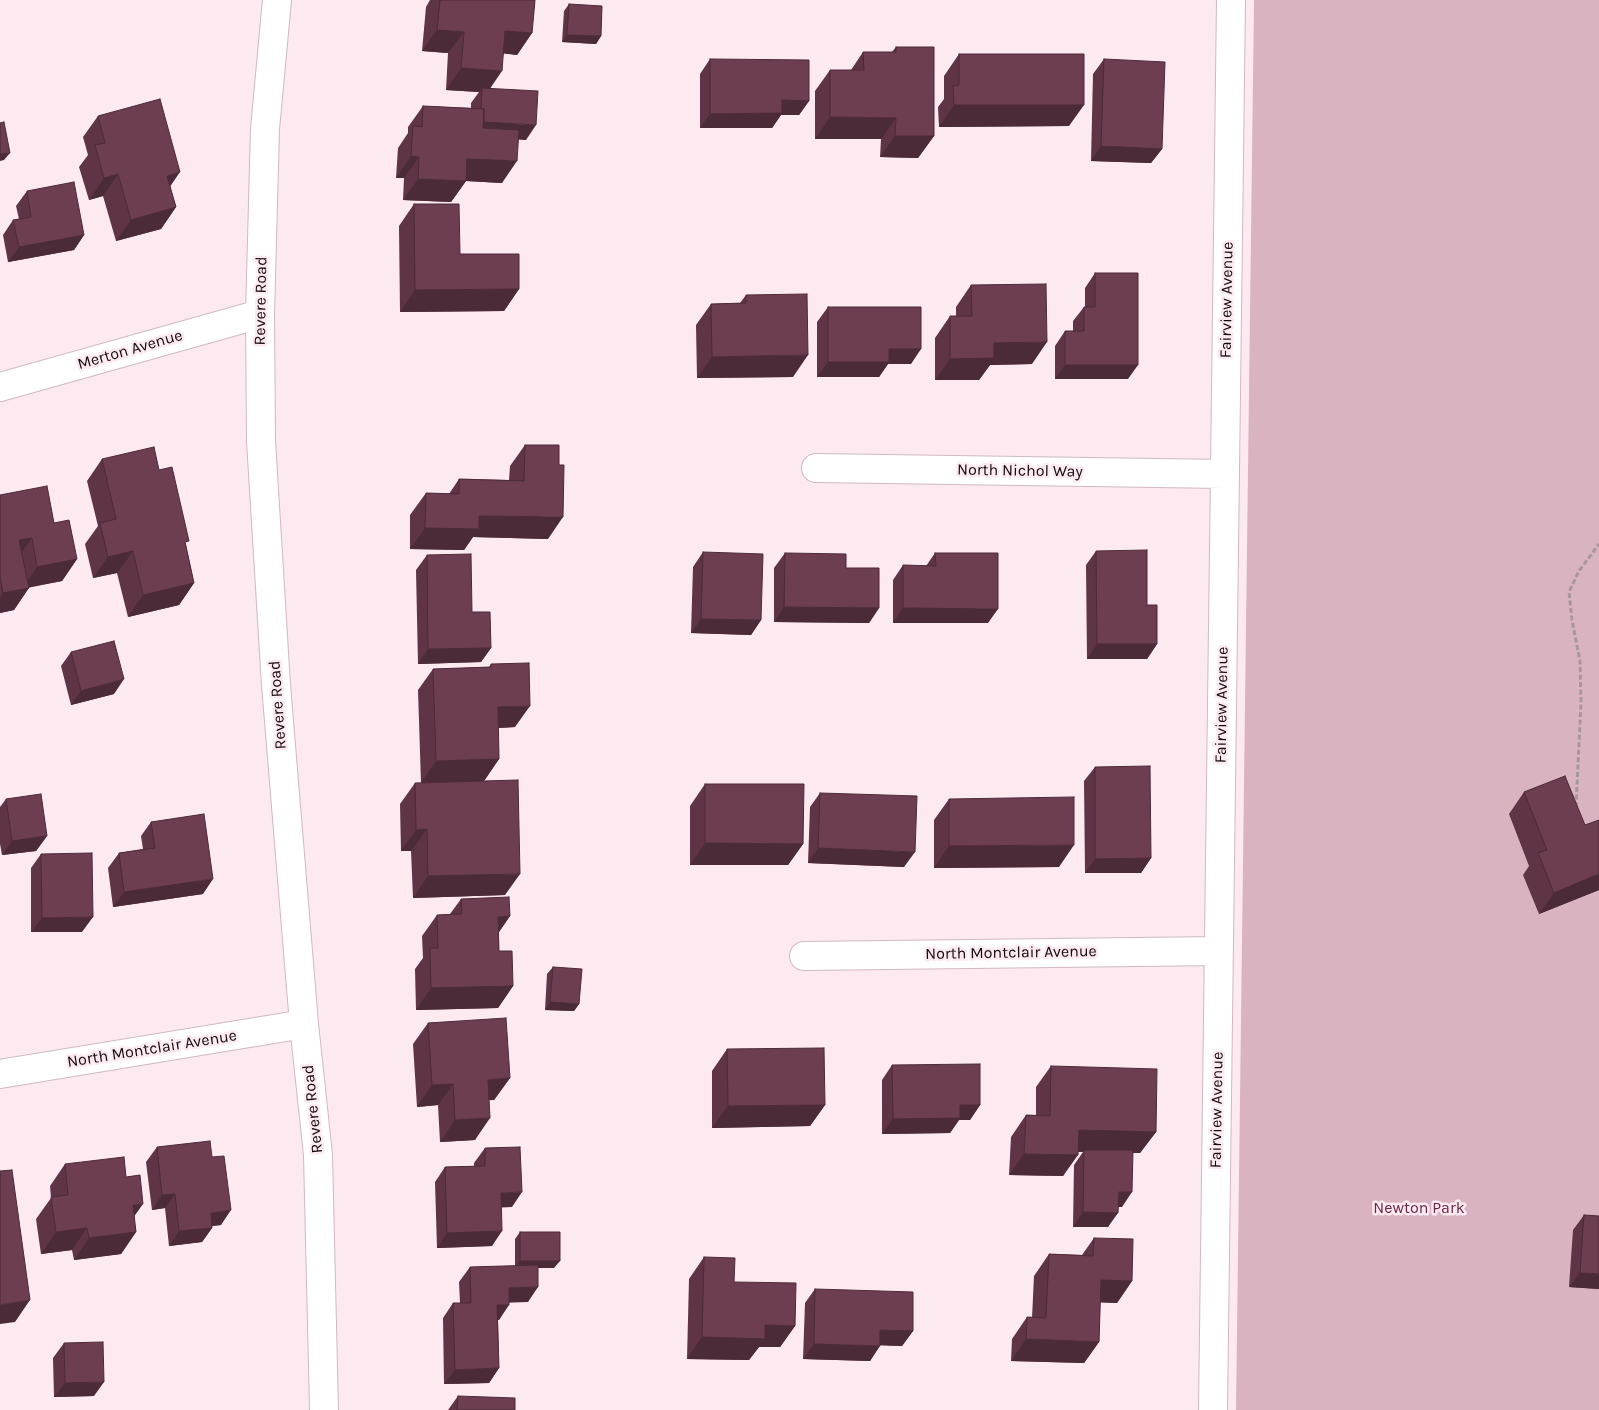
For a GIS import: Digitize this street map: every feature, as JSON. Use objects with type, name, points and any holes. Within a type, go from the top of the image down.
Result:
[{"type":"street","name":"Revere Road","points":[[277,0],[265,129],[260,314],[261,441],[278,704],[304,1024],[318,1155],[324,1410]]},
{"type":"street","name":"Fairview Avenue","points":[[1213,1410],[1231,0]]},
{"type":"street","name":"Merton Avenue","points":[[0,387],[260,314]]},
{"type":"street","name":"North Nichol Way","points":[[816,468],[1225,474]]},
{"type":"street","name":"North Montclair Avenue","points":[[804,956],[1219,950]]},
{"type":"street","name":"North Montclair Avenue","points":[[0,1074],[304,1024]]},
{"type":"path","points":[[1576,810],[1581,702],[1580,661],[1569,592],[1579,571],[1599,544]]},
{"type":"green space","name":"Newton Park","points":[[1254,0],[1599,0],[1599,1410],[1236,1410]]},
{"type":"building","points":[[440,0],[535,0],[532,33],[505,31],[502,71],[461,68],[464,32],[437,30]]},
{"type":"building","points":[[569,4],[602,6],[601,36],[567,35]]},
{"type":"building","points":[[896,47],[934,47],[934,136],[895,136],[896,118],[830,117],[830,70],[864,70],[863,52],[896,52]]},
{"type":"building","points":[[959,54],[1084,54],[1084,105],[954,105],[953,86],[959,85]]},
{"type":"building","points":[[710,59],[809,60],[809,101],[782,100],[782,113],[710,114]]},
{"type":"building","points":[[1104,59],[1165,62],[1162,149],[1101,146]]},
{"type":"building","points":[[482,88],[538,91],[536,125],[484,122],[484,109],[481,108]]},
{"type":"building","points":[[160,99],[180,172],[167,176],[176,207],[131,220],[118,174],[104,178],[95,145],[105,143],[98,116]]},
{"type":"building","points":[[423,106],[484,109],[483,128],[519,130],[517,161],[467,159],[466,181],[418,179],[419,157],[411,156],[413,126],[422,127]]},
{"type":"building","points":[[4,122],[10,153],[0,154],[0,123]]},
{"type":"building","points":[[74,182],[84,235],[19,247],[13,220],[31,217],[27,191]]},
{"type":"building","points":[[414,204],[459,204],[460,254],[519,254],[519,289],[415,290]]},
{"type":"building","points":[[1095,273],[1138,273],[1138,365],[1065,365],[1065,331],[1084,331],[1084,307],[1095,307]]},
{"type":"building","points":[[1046,284],[1047,342],[994,343],[994,358],[950,359],[950,316],[972,316],[971,285]]},
{"type":"building","points":[[807,294],[808,355],[712,357],[711,304],[746,303],[746,295]]},
{"type":"building","points":[[828,307],[921,307],[921,349],[889,349],[889,362],[828,362]]},
{"type":"building","points":[[525,445],[559,445],[559,465],[564,465],[563,517],[479,516],[479,529],[425,528],[426,493],[459,494],[459,479],[524,481]]},
{"type":"building","points":[[154,447],[159,470],[172,467],[189,541],[185,542],[194,583],[143,595],[133,551],[108,557],[100,523],[116,519],[102,459]]},
{"type":"building","points":[[47,486],[54,523],[69,520],[77,559],[37,567],[32,538],[19,540],[29,588],[3,593],[0,576],[0,495]]},
{"type":"building","points":[[1147,550],[1147,605],[1157,605],[1157,644],[1097,644],[1096,551]]},
{"type":"building","points":[[703,552],[763,554],[761,620],[701,619]]},
{"type":"building","points":[[785,553],[846,554],[846,568],[879,568],[879,608],[784,607]]},
{"type":"building","points":[[935,553],[998,553],[998,609],[903,608],[903,565],[936,566]]},
{"type":"building","points":[[471,554],[472,612],[490,612],[491,648],[428,649],[427,555]]},
{"type":"building","points":[[114,641],[124,679],[81,691],[71,652]]},
{"type":"building","points":[[529,663],[530,706],[498,707],[499,759],[436,761],[433,669],[491,667],[491,664]]},
{"type":"building","points":[[1150,766],[1151,858],[1095,859],[1095,767]]},
{"type":"building","points":[[1565,776],[1585,825],[1599,820],[1599,874],[1554,893],[1538,853],[1547,850],[1524,792]]},
{"type":"building","points":[[518,780],[520,874],[428,876],[427,829],[416,830],[415,783]]},
{"type":"building","points":[[705,784],[804,784],[803,844],[705,843]]},
{"type":"building","points":[[820,793],[917,796],[915,852],[818,848]]},
{"type":"building","points":[[41,794],[47,836],[12,841],[6,799]]},
{"type":"building","points":[[1074,797],[1074,845],[949,846],[949,799]]},
{"type":"building","points":[[204,814],[213,879],[124,892],[119,853],[155,848],[151,822]]},
{"type":"building","points":[[92,853],[93,917],[42,918],[41,854]]},
{"type":"building","points":[[509,897],[510,916],[498,917],[499,951],[512,951],[513,986],[431,988],[430,948],[438,948],[437,915],[462,914],[461,899]]},
{"type":"building","points":[[553,967],[582,969],[579,1004],[550,1002]]},
{"type":"building","points":[[506,1018],[510,1078],[488,1080],[490,1118],[455,1120],[453,1084],[432,1085],[428,1023]]},
{"type":"building","points":[[824,1048],[825,1105],[728,1106],[727,1049]]},
{"type":"building","points":[[980,1064],[980,1105],[960,1105],[960,1118],[893,1119],[892,1065]]},
{"type":"building","points":[[1051,1066],[1157,1069],[1156,1132],[1079,1130],[1078,1155],[1024,1154],[1026,1115],[1050,1116]]},
{"type":"building","points":[[210,1141],[212,1157],[224,1156],[231,1210],[211,1213],[212,1228],[179,1231],[175,1194],[162,1195],[157,1147]]},
{"type":"building","points":[[520,1147],[522,1192],[501,1193],[502,1231],[447,1233],[445,1167],[485,1166],[485,1148]]},
{"type":"building","points":[[1084,1150],[1133,1150],[1132,1192],[1119,1192],[1118,1213],[1083,1212]]},
{"type":"building","points":[[124,1157],[126,1177],[140,1175],[143,1204],[133,1205],[136,1232],[89,1238],[87,1228],[56,1232],[51,1197],[68,1195],[65,1164]]},
{"type":"building","points":[[12,1170],[30,1300],[0,1305],[0,1171]]},
{"type":"building","points":[[1584,1215],[1599,1216],[1599,1274],[1580,1273]]},
{"type":"building","points":[[520,1232],[560,1232],[560,1261],[520,1261]]},
{"type":"building","points":[[1094,1238],[1133,1239],[1132,1281],[1101,1280],[1099,1342],[1026,1339],[1027,1317],[1046,1318],[1049,1254],[1093,1256]]},
{"type":"building","points":[[704,1257],[735,1258],[734,1282],[796,1283],[795,1326],[765,1325],[765,1339],[702,1337]]},
{"type":"building","points":[[538,1265],[538,1287],[509,1288],[509,1305],[497,1305],[499,1368],[455,1370],[453,1303],[471,1303],[470,1267]]},
{"type":"building","points":[[815,1289],[913,1292],[913,1331],[880,1330],[880,1346],[814,1344]]},
{"type":"building","points":[[103,1342],[104,1382],[65,1383],[64,1343]]},
{"type":"building","points":[[458,1396],[515,1398],[515,1410],[457,1410]]}]
